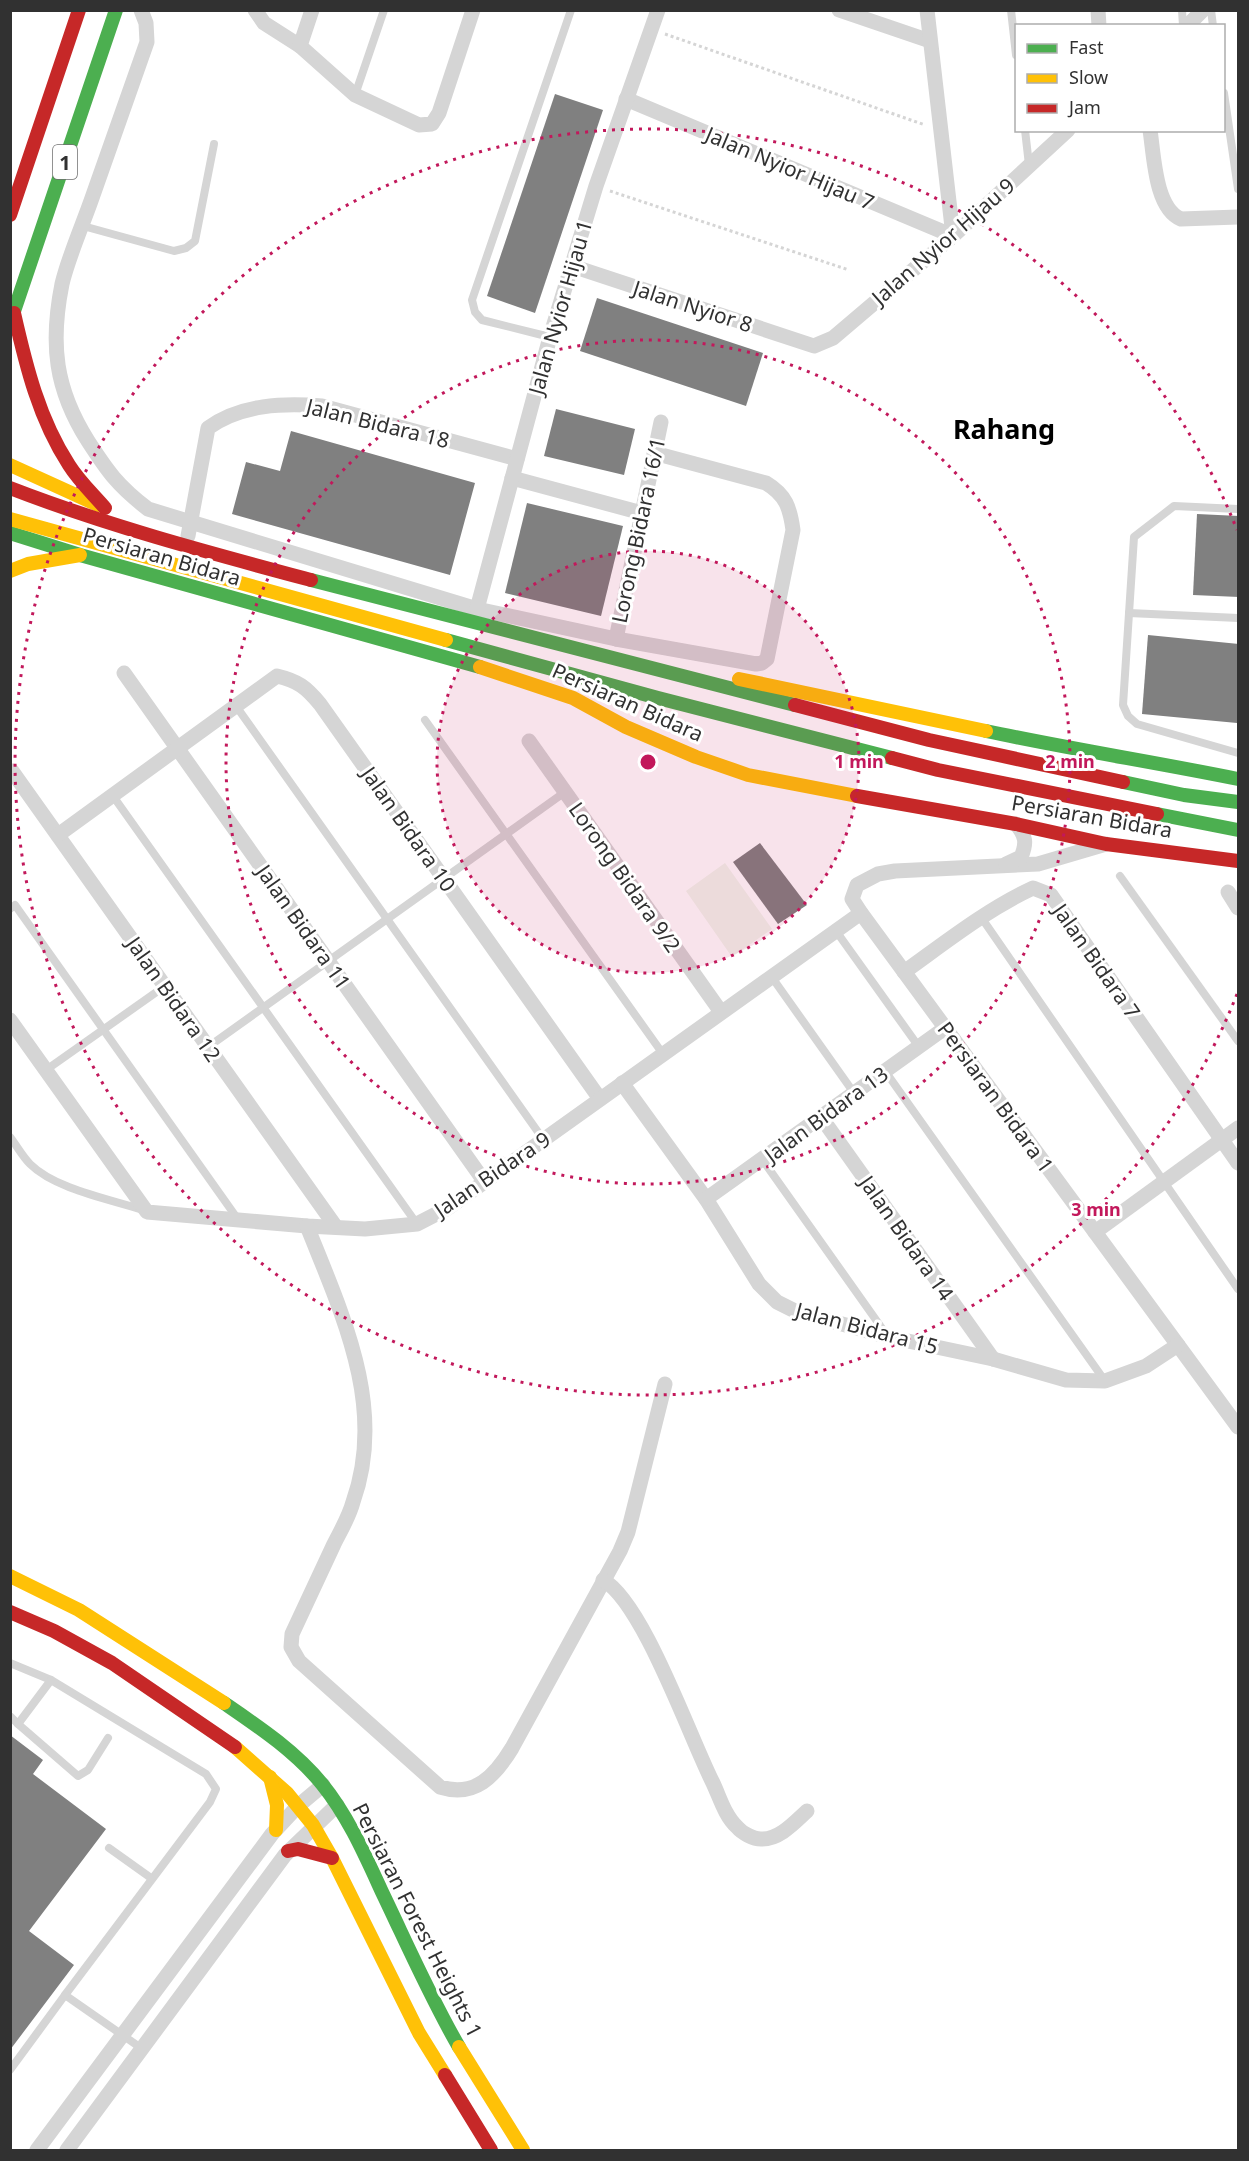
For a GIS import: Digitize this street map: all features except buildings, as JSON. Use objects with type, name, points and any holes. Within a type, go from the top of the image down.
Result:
[{"type":"main road","name":"1","points":[[10,215],[79,10]]},
{"type":"main road","name":"1","points":[[12,318],[116,10]]},
{"type":"main road","points":[[12,318],[46,421],[69,465],[105,508]]},
{"type":"main road","name":"Persiaran Bidara","points":[[14,470],[105,508],[189,529],[488,616],[759,684],[991,730],[1077,750],[1239,778]]},
{"type":"main road","name":"Persiaran Bidara","points":[[10,488],[51,504],[201,551],[929,740],[1184,795],[1239,802]]},
{"type":"main road","name":"Persiaran Bidara","points":[[10,519],[658,698],[938,770],[1239,830]]},
{"type":"main road","name":"Persiaran Bidara","points":[[13,532],[80,555],[508,675],[573,698],[626,727],[696,757],[748,775],[1016,824],[1106,844],[1239,861]]},
{"type":"main road","points":[[10,571],[28,564],[80,555]]},
{"type":"main road","name":"Persiaran Forest Heights 1","points":[[10,1576],[51,1595],[108,1627],[230,1707],[284,1747],[323,1785],[363,1851],[442,2018],[523,2151]]},
{"type":"main road","points":[[10,1612],[54,1631],[112,1664],[235,1747],[270,1777],[298,1806],[332,1858],[419,2033],[491,2151]]},
{"type":"main road","points":[[270,1777],[277,1805],[276,1830]]},
{"type":"main road","points":[[288,1851],[298,1849],[332,1858]]},
{"type":"street","points":[[141,10],[146,23],[147,42],[62,282],[56,343],[57,372],[66,400],[79,427],[107,472],[125,492],[148,509],[189,529],[477,609],[616,639],[756,664],[762,663],[767,659],[792,530],[791,516],[785,500],[778,490],[766,483],[654,453]]},
{"type":"street","points":[[255,10],[264,23],[300,46],[355,95],[419,125],[432,124],[439,113],[473,10]]},
{"type":"street","points":[[300,46],[312,10]]},
{"type":"street","name":"Jalan Nyior Hijau 1","points":[[477,609],[550,337],[597,186],[658,10]]},
{"type":"street","points":[[839,10],[930,41]]},
{"type":"street","points":[[927,10],[953,236]]},
{"type":"street","points":[[1187,24],[1203,10]]},
{"type":"street","name":"Jalan Nyior Hijau 7","points":[[626,99],[953,236]]},
{"type":"street","name":"Jalan Nyior Hijau 9","points":[[814,346],[833,338],[953,236],[1066,132]]},
{"type":"street","points":[[1150,132],[1160,191],[1173,216],[1181,219],[1239,217]]},
{"type":"street","name":"Jalan Nyior 8","points":[[572,266],[814,346]]},
{"type":"street","name":"Jalan Bidara 18","points":[[189,529],[208,428],[234,414],[258,408],[295,404],[322,406],[517,459]]},
{"type":"street","name":"Lorong Bidara 16/1","points":[[616,639],[661,422]]},
{"type":"street","points":[[512,478],[642,513]]},
{"type":"street","name":"Jalan Bidara 11","points":[[124,673],[484,1181]]},
{"type":"street","name":"Jalan Bidara 10","points":[[58,835],[277,676],[292,679],[308,689],[600,1099]]},
{"type":"street","name":"Lorong Bidara 9/2","points":[[529,741],[722,1012]]},
{"type":"street","name":"Jalan Bidara 12","points":[[12,771],[336,1227]]},
{"type":"street","points":[[1004,866],[1021,857],[1026,846],[1024,833],[1016,824]]},
{"type":"street","name":"Persiaran Bidara 1","points":[[1106,844],[1038,864],[895,871],[878,874],[857,885],[852,899],[1239,1427]]},
{"type":"street","name":"Jalan Bidara 7","points":[[904,972],[1010,899],[1033,888],[1051,895],[1222,1140]]},
{"type":"street","points":[[1228,892],[1239,908]]},
{"type":"street","name":"Jalan Bidara 9","points":[[147,1212],[365,1229],[417,1224],[447,1208],[861,913]]},
{"type":"street","points":[[10,1020],[147,1212]]},
{"type":"street","name":"Jalan Bidara 13","points":[[706,1199],[945,1028]]},
{"type":"street","name":"Jalan Bidara 15","points":[[622,1083],[706,1199],[759,1284],[777,1302],[795,1311],[889,1337],[993,1359],[1066,1380],[1105,1381],[1146,1366],[1178,1345]]},
{"type":"street","name":"Jalan Bidara 14","points":[[821,1117],[993,1359]]},
{"type":"street","points":[[1095,1232],[1239,1128]]},
{"type":"street","points":[[1222,1140],[1239,1163]]},
{"type":"street","points":[[307,1226],[350,1335],[363,1400],[364,1442],[361,1473],[353,1502],[292,1635],[291,1647],[299,1661],[440,1787],[463,1791],[472,1788],[500,1767],[620,1551],[628,1532],[665,1384]]},
{"type":"street","points":[[603,1580],[612,1585],[634,1614],[663,1671],[709,1777],[737,1828],[747,1835],[761,1839],[776,1836],[807,1811]]},
{"type":"street","points":[[37,2151],[276,1830],[298,1806],[323,1785]]},
{"type":"street","points":[[67,2151],[288,1851],[337,1805]]},
{"type":"lane","points":[[355,95],[384,10]]},
{"type":"lane","points":[[550,337],[482,320],[475,312],[472,300],[572,10]]},
{"type":"lane","points":[[1011,10],[1015,40]]},
{"type":"lane","points":[[1225,99],[1239,189]]},
{"type":"lane","points":[[1025,132],[1029,165]]},
{"type":"lane","points":[[82,226],[174,251],[186,248],[195,241],[214,144]]},
{"type":"lane","points":[[1239,509],[1174,506],[1134,537],[1123,705],[1128,716],[1137,724],[1239,753]]},
{"type":"lane","points":[[1129,613],[1239,618]]},
{"type":"lane","points":[[236,706],[543,1139]]},
{"type":"lane","points":[[425,720],[663,1054]]},
{"type":"lane","points":[[208,1047],[565,792]]},
{"type":"lane","points":[[113,796],[417,1224]]},
{"type":"lane","points":[[1120,876],[1239,1041]]},
{"type":"lane","points":[[10,909],[15,905],[238,1219]]},
{"type":"lane","points":[[981,917],[1239,1289]]},
{"type":"lane","points":[[836,931],[919,1047]]},
{"type":"lane","points":[[771,976],[854,1093]]},
{"type":"lane","points":[[46,1070],[165,986]]},
{"type":"lane","points":[[885,1071],[1105,1381]]},
{"type":"lane","points":[[10,1137],[29,1163],[50,1179],[147,1212]]},
{"type":"lane","points":[[762,1159],[889,1337]]},
{"type":"lane","points":[[10,1663],[51,1680],[206,1774],[216,1789],[210,1802],[151,1878],[10,2070]]},
{"type":"lane","points":[[18,1724],[51,1680]]},
{"type":"lane","points":[[11,1717],[78,1776],[88,1770],[108,1738]]},
{"type":"lane","points":[[109,1848],[151,1878]]},
{"type":"lane","points":[[65,1995],[141,2048]]},
{"type":"path","points":[[652,29],[941,130]]},
{"type":"path","points":[[597,186],[849,270]]},
{"type":"shaded area","points":[[725,863],[772,929],[732,957],[686,891]]},
{"type":"traffic: fast","points":[[10,323],[116,10]]},
{"type":"traffic: fast","points":[[10,533],[80,555],[480,667]]},
{"type":"traffic: fast","points":[[311,580],[795,705]]},
{"type":"traffic: fast","points":[[446,640],[658,698],[892,758]]},
{"type":"traffic: fast","points":[[986,731],[1238,779]]},
{"type":"traffic: fast","points":[[1123,782],[1184,795],[1238,802]]},
{"type":"traffic: fast","points":[[1157,814],[1238,830]]},
{"type":"traffic: fast","points":[[224,1703],[288,1750],[322,1784],[340,1809],[428,1990],[459,2047]]},
{"type":"traffic: slow","points":[[10,465],[98,505]]},
{"type":"traffic: slow","points":[[10,519],[446,640]]},
{"type":"traffic: slow","points":[[10,571],[28,564],[80,555]]},
{"type":"traffic: slow","points":[[480,667],[573,698],[626,727],[696,757],[748,775],[857,796]]},
{"type":"traffic: slow","points":[[739,679],[986,731]]},
{"type":"traffic: slow","points":[[10,1576],[79,1610],[224,1703]]},
{"type":"traffic: slow","points":[[235,1747],[287,1793],[313,1825],[332,1858],[419,2033],[445,2075]]},
{"type":"traffic: slow","points":[[270,1777],[277,1805],[276,1830]]},
{"type":"traffic: slow","points":[[459,2047],[523,2150]]},
{"type":"traffic: jam","points":[[10,215],[79,10]]},
{"type":"traffic: jam","points":[[14,313],[35,392],[49,429],[73,471],[105,508]]},
{"type":"traffic: jam","points":[[10,488],[122,527],[311,580]]},
{"type":"traffic: jam","points":[[795,705],[929,740],[1123,782]]},
{"type":"traffic: jam","points":[[892,758],[938,770],[1157,814]]},
{"type":"traffic: jam","points":[[857,796],[1016,824],[1106,844],[1238,861]]},
{"type":"traffic: jam","points":[[10,1612],[54,1631],[112,1663],[235,1747]]},
{"type":"traffic: jam","points":[[288,1851],[298,1849],[332,1858]]},
{"type":"traffic: jam","points":[[445,2075],[491,2150]]},
{"type":"district","name":"Rahang","points":[[1004,428]]}]
